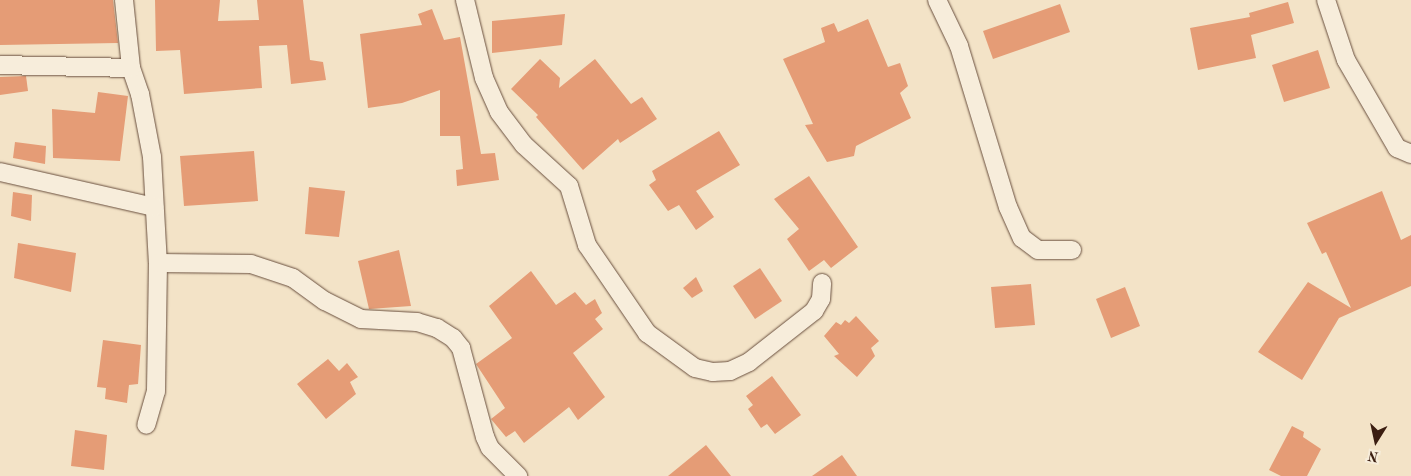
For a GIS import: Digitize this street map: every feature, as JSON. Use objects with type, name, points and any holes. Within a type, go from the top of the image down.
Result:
[{"type":"street","points":[[124,0],[131,68],[140,94],[152,157],[158,263],[156,391],[146,425]]},
{"type":"street","points":[[465,0],[484,78],[499,112],[524,146],[569,186],[587,245],[647,333],[695,368],[713,372],[730,370],[749,362],[814,311],[821,299],[822,284]]},
{"type":"street","points":[[936,0],[959,46],[1008,207],[1022,238],[1038,250],[1072,250]]},
{"type":"street","points":[[1326,0],[1346,60],[1397,148],[1411,154]]},
{"type":"street","points":[[0,65],[131,68]]},
{"type":"street","points":[[0,172],[154,207]]},
{"type":"street","points":[[158,263],[251,264],[293,278],[324,301],[361,319],[417,322],[437,328],[453,338],[461,348],[485,437],[490,448],[518,476]]},
{"type":"building","points":[[0,0],[113,0],[118,43],[0,45]]},
{"type":"building","points":[[155,0],[220,0],[218,21],[259,20],[257,0],[303,0],[310,60],[323,62],[326,80],[291,84],[287,45],[259,46],[262,88],[184,94],[180,50],[156,51]]},
{"type":"building","points":[[1288,2],[1294,23],[1251,35],[1256,58],[1198,70],[1190,28],[1250,17],[1249,13]]},
{"type":"building","points":[[1060,4],[1070,32],[993,59],[983,31]]},
{"type":"building","points":[[432,9],[444,40],[460,37],[481,154],[495,153],[499,180],[457,186],[456,170],[463,169],[460,136],[440,136],[440,90],[402,103],[368,108],[360,34],[422,25],[418,14]]},
{"type":"building","points":[[565,14],[562,45],[492,53],[492,21]]},
{"type":"building","points":[[868,19],[888,67],[900,63],[908,86],[900,93],[911,118],[856,146],[854,156],[827,162],[805,125],[813,124],[783,59],[825,42],[821,28],[834,23],[838,32]]},
{"type":"building","points":[[1318,50],[1330,88],[1284,102],[1272,65]]},
{"type":"building","points":[[540,59],[560,78],[559,88],[595,59],[631,104],[642,97],[657,119],[620,143],[618,139],[583,170],[536,117],[538,115],[511,89]]},
{"type":"building","points":[[26,76],[28,91],[0,95],[0,77]]},
{"type":"building","points":[[98,92],[128,96],[120,161],[53,158],[52,109],[95,113]]},
{"type":"building","points":[[719,131],[740,165],[696,191],[714,217],[696,230],[679,205],[668,211],[649,185],[656,180],[652,171]]},
{"type":"building","points":[[15,142],[46,146],[45,164],[13,158]]},
{"type":"building","points":[[254,151],[258,201],[184,206],[180,156]]},
{"type":"building","points":[[809,176],[858,247],[831,268],[824,260],[809,271],[787,239],[799,229],[774,199]]},
{"type":"building","points":[[309,187],[345,191],[339,237],[305,234]]},
{"type":"building","points":[[1382,191],[1401,240],[1411,235],[1411,286],[1339,318],[1302,380],[1258,352],[1308,282],[1351,308],[1326,252],[1322,254],[1307,223]]},
{"type":"building","points":[[13,192],[32,195],[31,221],[11,216]]},
{"type":"building","points":[[18,243],[76,253],[71,292],[14,278]]},
{"type":"building","points":[[399,250],[411,306],[369,309],[358,261]]},
{"type":"building","points":[[760,268],[782,301],[755,319],[733,286]]},
{"type":"building","points":[[531,271],[556,305],[575,292],[586,305],[595,299],[602,313],[595,319],[603,329],[573,353],[605,397],[578,420],[569,407],[524,443],[515,431],[506,437],[491,419],[505,408],[476,364],[512,338],[489,306]]},
{"type":"building","points":[[696,277],[703,291],[692,298],[683,288]]},
{"type":"building","points":[[1031,284],[1035,325],[995,328],[991,287]]},
{"type":"building","points":[[1125,287],[1140,326],[1111,338],[1096,299]]},
{"type":"building","points":[[856,316],[879,341],[871,348],[875,356],[857,377],[834,356],[839,354],[824,336],[836,322],[841,325],[845,320],[849,323]]},
{"type":"building","points":[[103,340],[141,345],[138,384],[129,385],[127,403],[105,399],[106,388],[97,387]]},
{"type":"building","points":[[328,359],[339,371],[347,363],[358,377],[350,382],[356,394],[326,419],[297,384]]},
{"type":"building","points":[[772,376],[801,415],[775,434],[767,424],[761,428],[748,409],[753,405],[746,396]]},
{"type":"building","points":[[1292,426],[1304,432],[1303,437],[1321,449],[1307,476],[1281,476],[1269,470]]},
{"type":"building","points":[[75,430],[107,435],[104,470],[71,466]]},
{"type":"building","points":[[706,445],[731,476],[668,476]]},
{"type":"building","points":[[842,455],[857,476],[812,476]]}]
